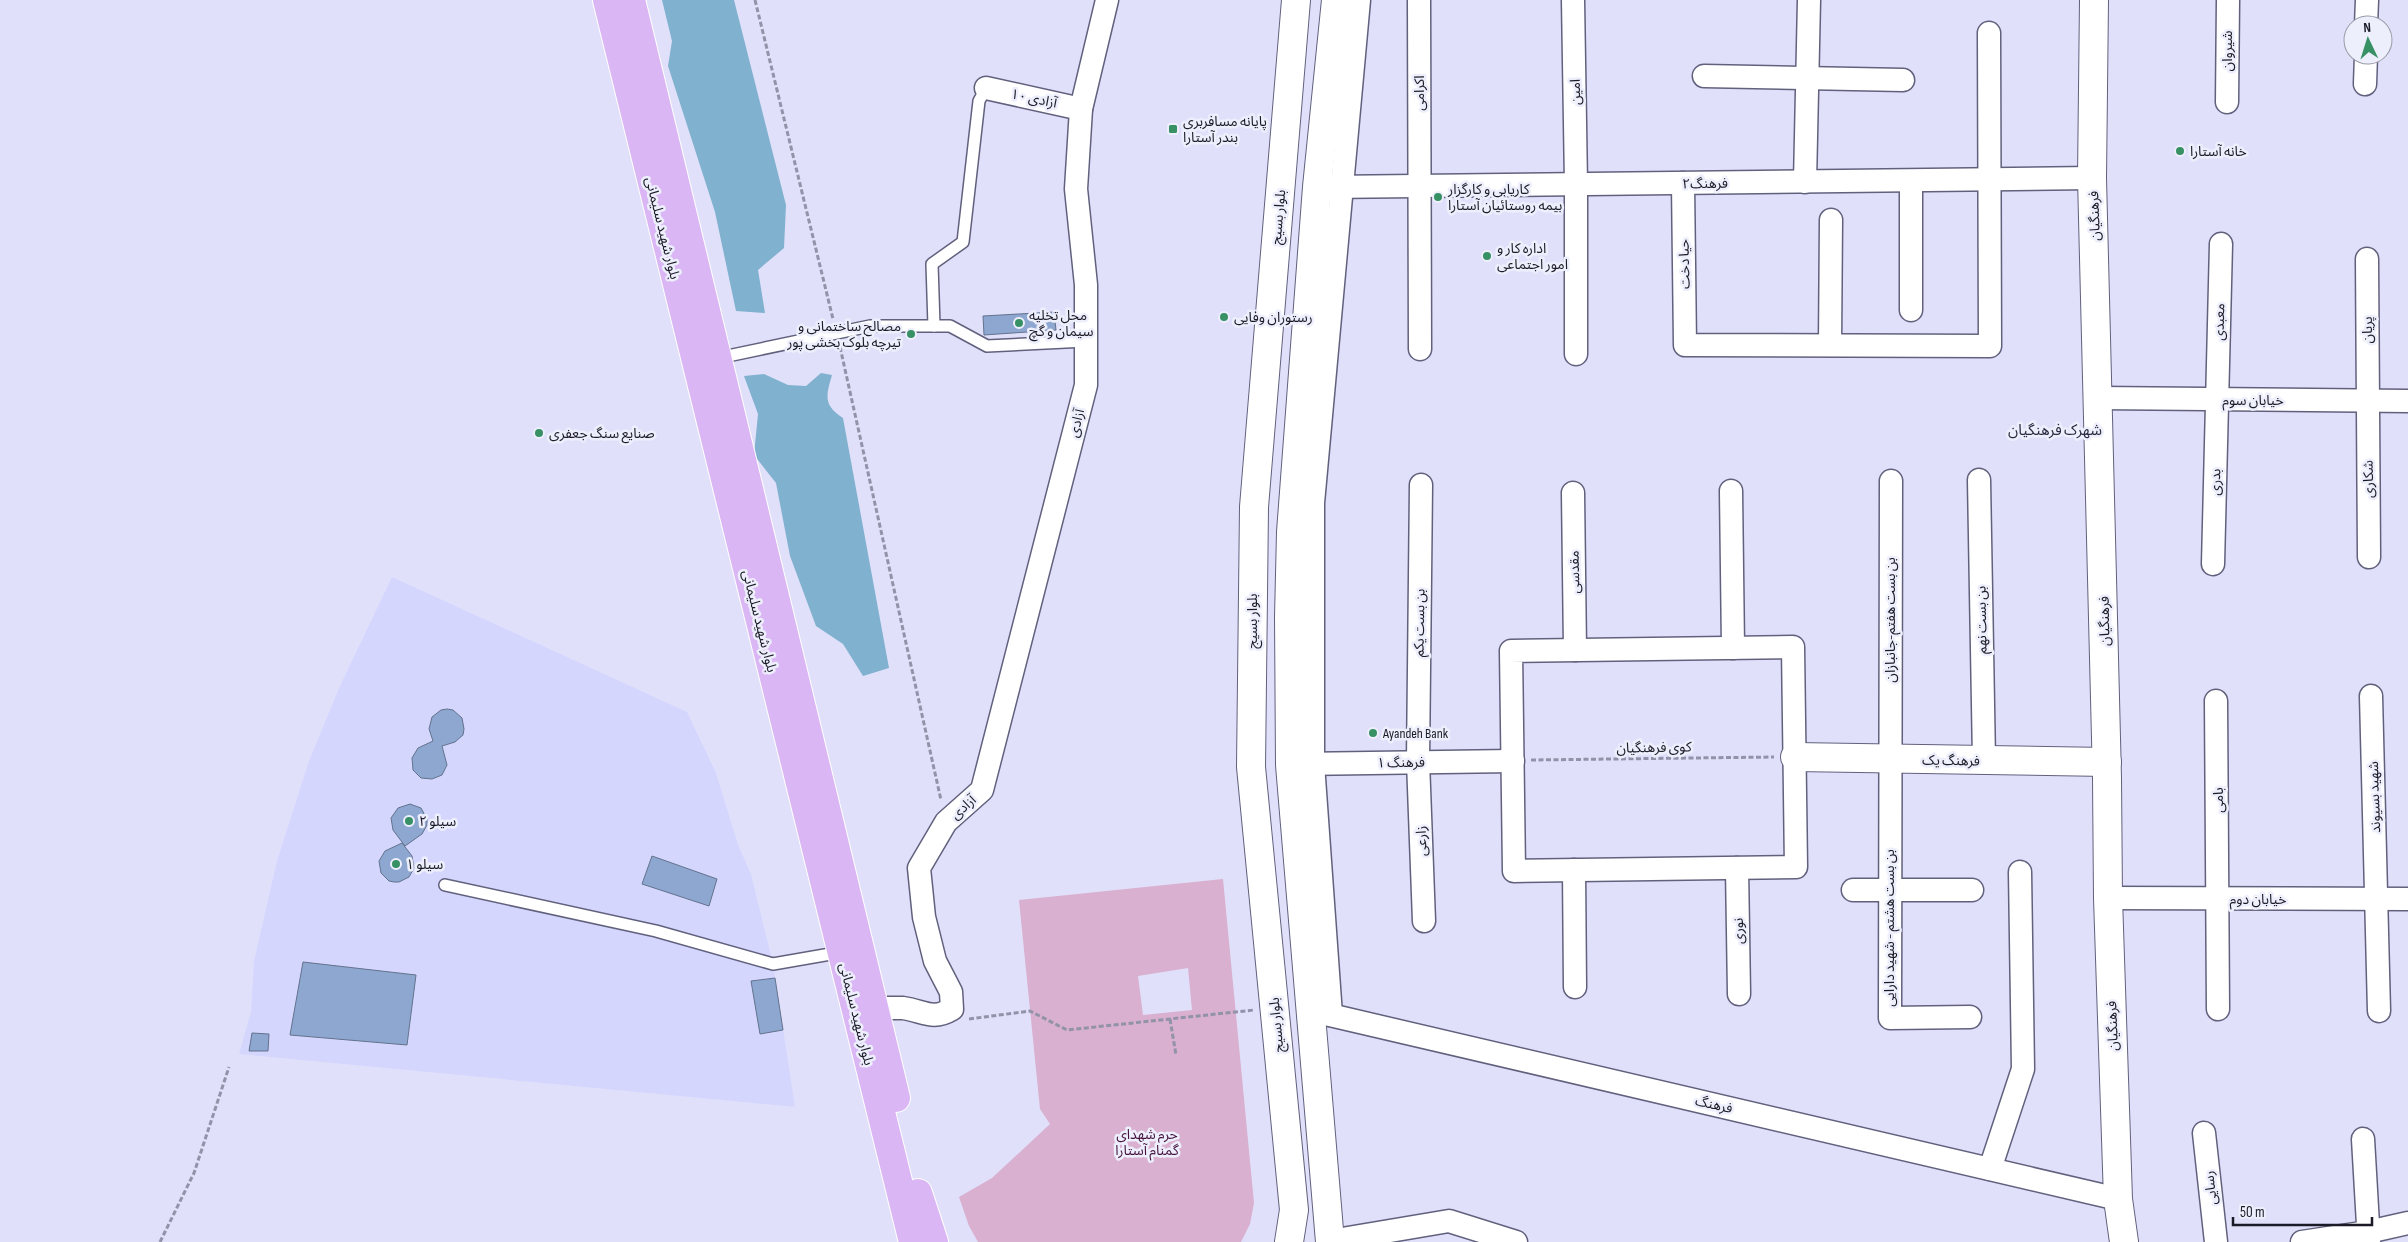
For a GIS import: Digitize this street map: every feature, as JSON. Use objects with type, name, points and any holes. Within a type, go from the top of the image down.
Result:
[{"type":"highway","name":"بلوار شهید سلیمانی","points":[[607,0],[913,1242]]},
{"type":"highway","name":"بلوار شهید سلیمانی","points":[[632,0],[876,1008],[919,1195],[934,1242]]},
{"type":"main road","name":"بلوار بسیج","points":[[1289,1242],[1294,1210],[1252,766],[1254,507],[1296,0]]},
{"type":"main road","points":[[1331,1242],[1320,1012],[1302,764],[1288,617],[1291,532],[1330,187],[1336,0]]},
{"type":"main road","name":"فرهنگیان","points":[[2094,0],[2092,178],[2099,398],[2108,898],[2118,1199],[2124,1242]]},
{"type":"main road","name":"فرهنگ یک","points":[[1795,757],[2107,762]]},
{"type":"main road","points":[[1252,766],[1302,764]]},
{"type":"street","name":"آزادی","points":[[952,1009],[950,992],[936,961],[924,917],[919,868],[946,822],[982,790],[1086,385],[1086,285],[1076,189],[1081,109],[1107,0]]},
{"type":"street","points":[[1330,187],[1359,0]]},
{"type":"street","name":"اکرامی","points":[[1420,0],[1420,349]]},
{"type":"street","name":"امین","points":[[1573,0],[1576,354]]},
{"type":"street","points":[[1806,182],[1809,0]]},
{"type":"street","name":"شیروان","points":[[2227,102],[2228,0]]},
{"type":"street","points":[[2366,15],[2367,0]]},
{"type":"street","points":[[1831,220],[1830,346],[1990,346],[1989,33]]},
{"type":"street","points":[[2365,84],[2366,65]]},
{"type":"street","points":[[1704,76],[1903,80]]},
{"type":"street","name":"آزادی ۱۰","points":[[986,88],[1081,109]]},
{"type":"street","name":"فرهنگ۲","points":[[1330,187],[2092,178]]},
{"type":"street","points":[[1911,180],[1911,310]]},
{"type":"street","name":"حیا دخت","points":[[1684,183],[1685,345],[1830,346]]},
{"type":"street","name":"معبدی","points":[[2218,399],[2221,244]]},
{"type":"street","name":"پریان","points":[[2367,259],[2367,400]]},
{"type":"street","name":"خیابان سوم","points":[[2099,398],[2408,401]]},
{"type":"street","name":"بدری","points":[[2213,564],[2218,399]]},
{"type":"street","name":"شکاری","points":[[2367,400],[2369,556]]},
{"type":"street","name":"بن بست نهم","points":[[1978,480],[1984,760]]},
{"type":"street","name":"بن بست هفتم-جانبازان","points":[[1889,759],[1891,481]]},
{"type":"street","name":"بن بست یکم","points":[[1418,761],[1421,485]]},
{"type":"street","points":[[1731,491],[1733,648]]},
{"type":"street","name":"مقدسی","points":[[1573,493],[1575,650]]},
{"type":"street","points":[[1794,647],[1796,867],[1514,871],[1511,651],[1575,650],[1794,647]]},
{"type":"street","name":"شهید بسیوند","points":[[2371,696],[2379,1011]]},
{"type":"street","name":"بامی","points":[[2216,701],[2219,898],[2218,1009]]},
{"type":"street","name":"بن بست هشتم - شهید دارایی","points":[[1889,759],[1890,1018],[1970,1017]]},
{"type":"street","name":"زارعی","points":[[1418,761],[1424,921]]},
{"type":"street","name":"فرهنگ ۱","points":[[1302,764],[1512,761]]},
{"type":"street","name":"نوری","points":[[1737,868],[1739,994]]},
{"type":"street","points":[[1574,870],[1575,988]]},
{"type":"street","points":[[1990,1168],[2023,1069],[2020,872]]},
{"type":"street","points":[[1853,890],[1972,890]]},
{"type":"street","name":"خیابان دوم","points":[[2108,898],[2408,899]]},
{"type":"street","points":[[876,1008],[905,1008],[929,1015],[942,1015],[952,1009]]},
{"type":"street","name":"فرهنگ","points":[[1320,1012],[2118,1199]]},
{"type":"street","name":"رسایی","points":[[2204,1133],[2216,1242]]},
{"type":"street","points":[[2363,1139],[2369,1237]]},
{"type":"street","points":[[1331,1242],[1448,1221],[1516,1242]]},
{"type":"street","points":[[2302,1242],[2369,1237],[2408,1223]]},
{"type":"lane","points":[[934,326],[932,264],[962,242],[979,101],[986,88]]},
{"type":"lane","points":[[718,358],[870,326],[950,326],[987,346],[1086,341]]},
{"type":"lane","points":[[445,885],[656,931],[773,964],[842,952]]},
{"type":"path","points":[[755,0],[837,333],[946,822]]},
{"type":"path","name":"کوی فرهنگیان","points":[[1512,761],[1795,757]]},
{"type":"path","points":[[952,1009],[969,1019],[1030,1011],[1067,1030],[1274,1008]]},
{"type":"path","points":[[1170,1019],[1176,1055]]},
{"type":"path","points":[[160,1242],[194,1173],[229,1068]]},
{"type":"shaded area","points":[[662,0],[734,0],[786,205],[784,248],[758,270],[765,313],[736,311],[715,212],[668,66],[672,41]]},
{"type":"shaded area","points":[[821,373],[832,375],[828,389],[829,404],[843,418],[889,668],[863,676],[843,644],[816,626],[790,556],[776,483],[754,455],[758,414],[744,376],[764,374],[788,385],[806,386]]},
{"type":"shaded area","points":[[392,577],[687,712],[716,773],[738,845],[751,874],[773,964],[795,1107],[239,1054],[251,1012],[254,961],[277,861],[309,761],[340,686]]},
{"type":"green space","name":"حرم شهدای گمنام آستارا","points":[[1223,879],[1254,1203],[1250,1224],[1241,1242],[978,1242],[969,1226],[959,1197],[992,1178],[1050,1124],[1040,1109],[1019,900]],"holes":[[[1188,968],[1192,1010],[1143,1015],[1138,976]]]},
{"type":"building","name":"محل تخلیه سیمان و گچ","points":[[1054,312],[1056,330],[984,335],[983,316]]},
{"type":"building","points":[[441,710],[453,710],[462,718],[463,735],[455,742],[442,746],[447,765],[442,775],[432,779],[421,778],[413,770],[412,758],[418,748],[433,741],[429,729],[432,717]]},
{"type":"building","name":"سیلو ۲","points":[[410,804],[421,808],[427,819],[427,825],[422,834],[405,846],[393,830],[391,818],[398,808]]},
{"type":"building","name":"سیلو ۱","points":[[402,843],[412,856],[414,868],[409,877],[399,882],[389,881],[381,873],[379,861],[385,851]]},
{"type":"building","points":[[652,856],[717,879],[709,906],[642,884]]},
{"type":"building","points":[[303,962],[416,975],[407,1045],[290,1035]]},
{"type":"building","points":[[775,978],[783,1030],[760,1034],[751,981]]},
{"type":"building","points":[[252,1033],[269,1034],[268,1051],[249,1051]]},
{"type":"place","name":"پایانه مسافربری بندر آستارا","points":[[1173,129]]},
{"type":"place","name":"خانه آستارا","points":[[2180,151]]},
{"type":"place","name":"کاریابی و کارگزار بیمه روستائیان آستارا","points":[[1438,197]]},
{"type":"place","name":"اداره کار و امور اجتماعی","points":[[1487,256]]},
{"type":"place","name":"رستوران وفایی","points":[[1224,317]]},
{"type":"place","name":"محل تخلیه سیمان و گچ","points":[[1019,323]]},
{"type":"place","name":"مصالح ساختمانی و تیرچه بلوک بخشی پور","points":[[911,334]]},
{"type":"place","name":"صنایع سنگ جعفری","points":[[539,433]]},
{"type":"place","name":"Ayandeh Bank","points":[[1373,733]]},
{"type":"place","name":"سیلو ۲","points":[[409,821]]},
{"type":"place","name":"سیلو ۱","points":[[396,864]]},
{"type":"district","name":"شهرک فرهنگیان","points":[[2055,430]]}]
